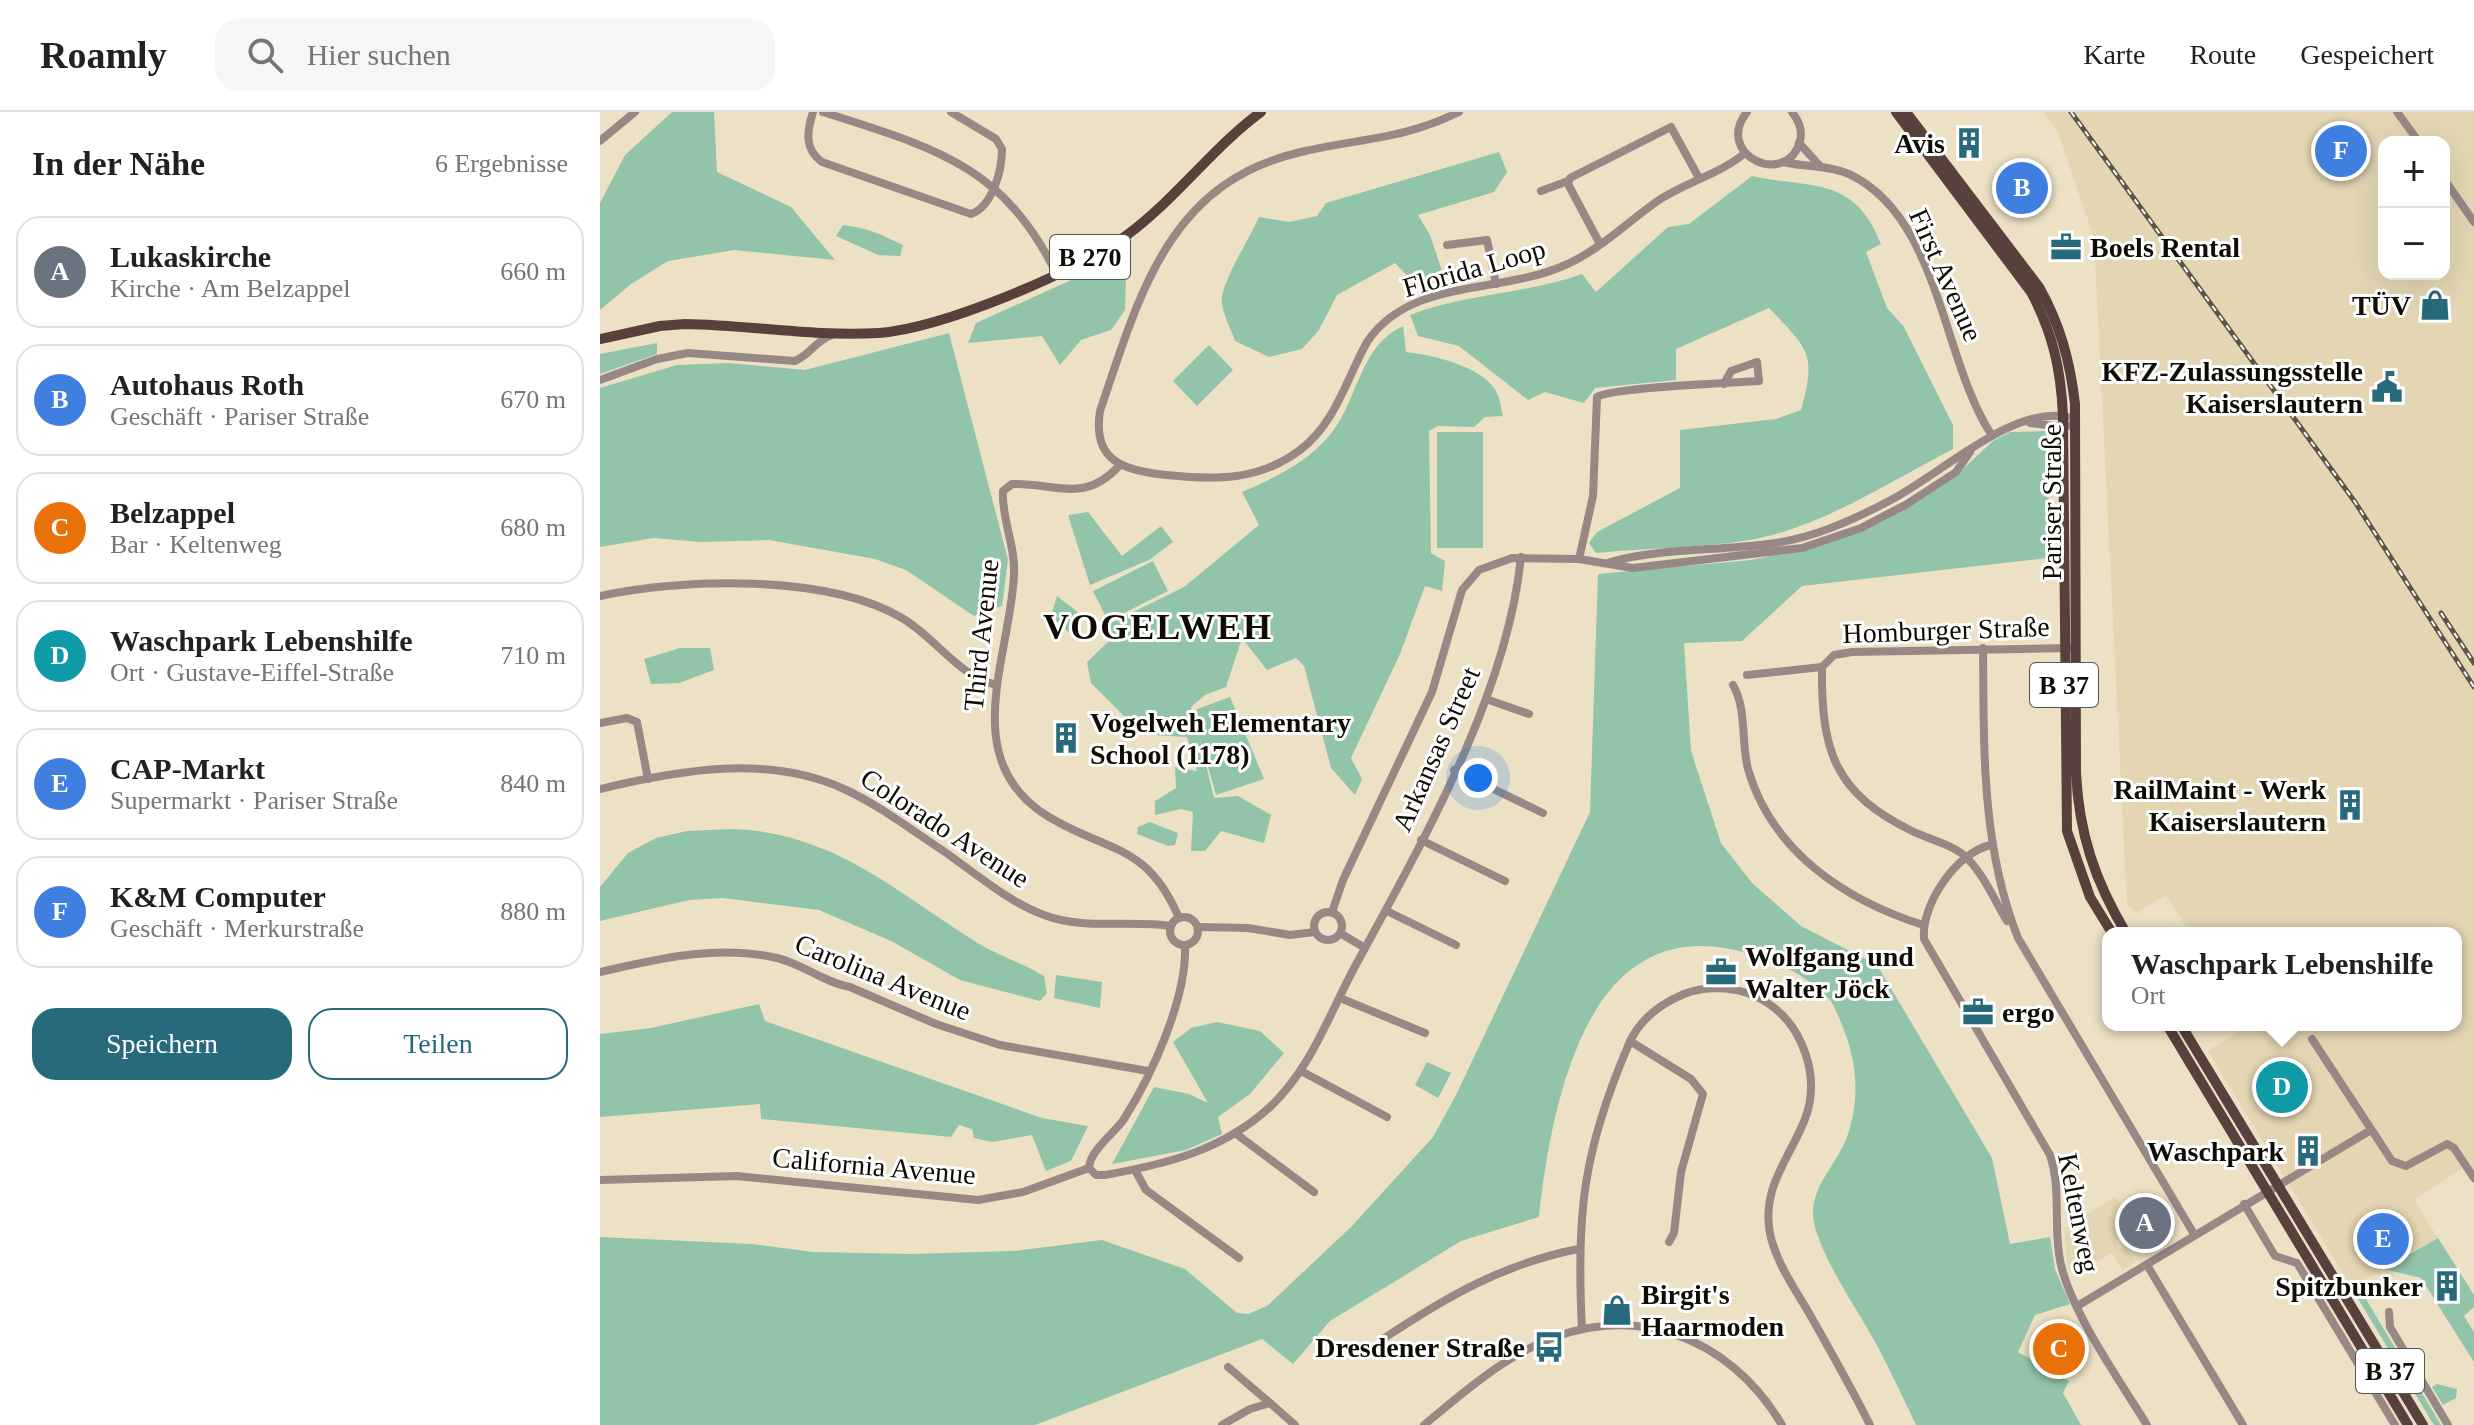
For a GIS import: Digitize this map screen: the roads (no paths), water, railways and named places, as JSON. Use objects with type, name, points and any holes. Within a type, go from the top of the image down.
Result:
[{"type":"main road","name":"B 270","points":[[600,339],[685,324],[879,333],[930,323],[1056,273],[1126,236],[1261,112]]},
{"type":"main road","name":"Pariser Straße","points":[[1896,112],[2031,292],[2043,314],[2059,361],[2063,422],[2067,831],[2090,897],[2108,927]]},
{"type":"main road","name":"Pariser Straße","points":[[1906,112],[2018,259],[2051,310],[2068,358],[2075,424],[2076,773],[2081,828],[2102,892],[2122,927]]},
{"type":"main road","name":"B 37","points":[[2171,1031],[2408,1425]]},
{"type":"main road","name":"B 37","points":[[2185,1031],[2423,1425]]},
{"type":"street","points":[[600,141],[635,112]]},
{"type":"street","points":[[813,112],[808,144],[816,158],[829,166],[964,214],[980,211],[993,188],[1002,156],[1000,143],[951,112]]},
{"type":"street","points":[[823,112],[937,152],[993,188],[1029,222],[1056,273]]},
{"type":"street","points":[[1119,466],[1099,438],[1100,411],[1162,253],[1193,210],[1223,184],[1262,164],[1303,151],[1415,132],[1459,112]]},
{"type":"street","points":[[1745,153],[1738,133],[1746,112]]},
{"type":"street","points":[[2397,112],[2415,136]]},
{"type":"street","points":[[1783,162],[1799,143],[1801,129],[1796,113]]},
{"type":"street","points":[[1541,191],[1568,181],[1667,127],[1674,129],[1699,178]]},
{"type":"street","name":"First Avenue","points":[[1799,143],[1812,160],[1824,168]]},
{"type":"street","name":"Florida Loop","points":[[1119,466],[1146,473],[1224,480],[1281,462],[1309,443],[1320,430],[1367,342],[1385,320],[1431,297],[1560,267],[1600,244],[1660,199],[1745,153]]},
{"type":"street","name":"First Avenue","points":[[1745,153],[1766,165],[1783,162],[1847,174],[1863,182],[1894,209],[1907,229],[1991,434]]},
{"type":"street","points":[[1568,181],[1600,244]]},
{"type":"street","points":[[2450,188],[2474,222]]},
{"type":"street","points":[[1447,245],[1487,240],[1496,284]]},
{"type":"street","points":[[600,380],[657,359],[688,353],[795,361],[807,354],[810,331]]},
{"type":"street","points":[[810,347],[836,333]]},
{"type":"street","points":[[1579,559],[1582,533],[1593,496],[1597,397],[1606,393],[1724,384]]},
{"type":"street","points":[[1606,563],[1633,556],[1769,544],[1831,527],[1894,499],[1970,452],[1991,434],[2025,422],[2075,424]]},
{"type":"street","points":[[1332,912],[1343,880],[1432,692],[1462,590],[1485,566],[1521,557],[1579,559],[1644,567],[1759,555],[1829,539],[1868,525],[1907,504],[1956,472],[1970,452]]},
{"type":"street","name":"Third Avenue","points":[[1119,466],[1107,479],[1086,489],[1012,484],[1003,491],[1015,566],[993,711],[995,738],[1007,771],[1020,791],[1051,819],[1141,861],[1164,888],[1179,918]]},
{"type":"street","points":[[1829,539],[1831,527]]},
{"type":"street","name":"Arkansas Street","points":[[1365,948],[1387,911],[1486,699],[1512,608],[1521,557]]},
{"type":"street","points":[[600,596],[677,583],[768,586],[839,595],[902,618],[968,672],[997,685]]},
{"type":"street","points":[[1983,648],[1985,797],[1999,887],[2018,938]]},
{"type":"street","name":"Homburger Straße","points":[[1967,858],[1889,820],[1863,801],[1843,779],[1825,741],[1822,667],[1829,657],[1842,653],[2076,648]]},
{"type":"street","name":"Homburger Straße","points":[[1747,675],[1822,667]]},
{"type":"street","points":[[1733,685],[1740,700],[1748,769],[1765,809],[1789,846],[1816,871],[1848,892],[1923,925],[1931,899],[1967,858],[1991,845]]},
{"type":"street","points":[[1486,699],[1529,714]]},
{"type":"street","points":[[600,723],[627,718],[637,722],[648,779]]},
{"type":"street","name":"Colorado Avenue","points":[[600,789],[648,779],[752,768],[816,778],[868,801],[1044,915],[1072,921],[1171,926]]},
{"type":"street","points":[[1454,770],[1543,813]]},
{"type":"street","points":[[1421,840],[1505,881]]},
{"type":"street","points":[[1967,858],[2194,1234]]},
{"type":"street","points":[[1387,911],[1456,945]]},
{"type":"street","points":[[1315,932],[1314,923],[1319,915],[1332,912]]},
{"type":"street","points":[[1332,912],[1341,923],[1340,933]]},
{"type":"street","points":[[1179,918],[1191,918],[1198,927],[1196,940],[1185,946],[1173,940],[1171,926],[1179,918]]},
{"type":"street","name":"Keltenweg","points":[[1923,925],[1924,939],[1934,959],[2050,1155],[2058,1185],[2059,1255],[2079,1305],[2147,1425]]},
{"type":"street","points":[[1198,927],[1248,928],[1290,935],[1315,932],[1327,940],[1340,933]]},
{"type":"street","points":[[1340,933],[1365,948]]},
{"type":"street","points":[[1089,1168],[1091,1156],[1126,1116],[1148,1071],[1181,994],[1185,946]]},
{"type":"street","name":"California Avenue","points":[[600,1180],[737,1176],[978,1200],[1023,1192],[1089,1168],[1100,1176],[1194,1155],[1235,1133],[1268,1108],[1301,1071],[1365,948]]},
{"type":"street","name":"Carolina Avenue","points":[[600,972],[692,954],[756,954],[800,965],[835,985],[850,987],[936,1024],[1000,1045],[1148,1071]]},
{"type":"street","points":[[1582,1328],[1578,1249],[1580,1209],[1593,1140],[1630,1041],[1644,1020],[1664,1004],[1687,993],[1709,989],[1737,990],[1760,998],[1780,1013],[1798,1035],[1808,1063],[1809,1104],[1771,1191],[1771,1236],[1788,1277],[1870,1425]]},
{"type":"street","points":[[1340,998],[1425,1033]]},
{"type":"street","points":[[2312,1039],[2398,1166],[2406,1166],[2447,1144],[2454,1148],[2474,1178]]},
{"type":"street","points":[[1630,1041],[1691,1079],[1703,1094],[1681,1172],[1674,1233],[1669,1242]]},
{"type":"street","points":[[1301,1071],[1387,1117]]},
{"type":"street","points":[[2079,1305],[2266,1190],[2278,1186],[2371,1130]]},
{"type":"street","points":[[1235,1133],[1314,1192]]},
{"type":"street","points":[[1135,1170],[1146,1190],[1239,1258]]},
{"type":"street","points":[[2244,1204],[2275,1256],[2297,1263],[2395,1425]]},
{"type":"street","points":[[1383,1339],[1484,1277],[1524,1262],[1578,1249]]},
{"type":"street","points":[[2147,1265],[2243,1425]]},
{"type":"street","points":[[2389,1312],[2390,1327],[2448,1425]]},
{"type":"street","points":[[1424,1425],[1513,1358],[1582,1328],[1635,1325],[1691,1339],[1747,1377],[1782,1425]]},
{"type":"street","points":[[1228,1367],[1295,1425]]},
{"type":"street","points":[[1222,1425],[1250,1409],[1270,1403]]},
{"type":"railway","points":[[2071,112],[2355,502],[2474,687]]},
{"type":"railway","points":[[2441,613],[2474,663]]},
{"type":"place","name":"Avis","points":[[1969,143]]},
{"type":"place","name":"K&M Computer","points":[[2341,151]]},
{"type":"place","name":"Autohaus Roth","points":[[2022,188]]},
{"type":"place","name":"Boels Rental","points":[[2066,247]]},
{"type":"place","name":"TÜV","points":[[2435,305]]},
{"type":"place","name":"KFZ-Zulassungsstelle Kaiserslautern","points":[[2387,387]]},
{"type":"place","name":"Vogelweh Elementary School (1178)","points":[[1066,738]]},
{"type":"place","name":"RailMaint - Werk Kaiserslautern","points":[[2350,805]]},
{"type":"place","name":"Wolfgang und Walter Jöck","points":[[1721,972]]},
{"type":"place","name":"ergo","points":[[1978,1012]]},
{"type":"place","name":"Waschpark Lebenshilfe","points":[[2282,1087]]},
{"type":"place","name":"Waschpark","points":[[2308,1151]]},
{"type":"place","name":"Lukaskirche","points":[[2145,1223]]},
{"type":"place","name":"CAP-Markt","points":[[2383,1239]]},
{"type":"place","name":"Spitzbunker","points":[[2447,1286]]},
{"type":"place","name":"Birgit's Haarmoden","points":[[1617,1310]]},
{"type":"place","name":"Dresdener Straße","points":[[1549,1347]]},
{"type":"place","name":"Belzappel","points":[[2059,1349]]},
{"type":"district","name":"VOGELWEH","points":[[1158,627]]}]
